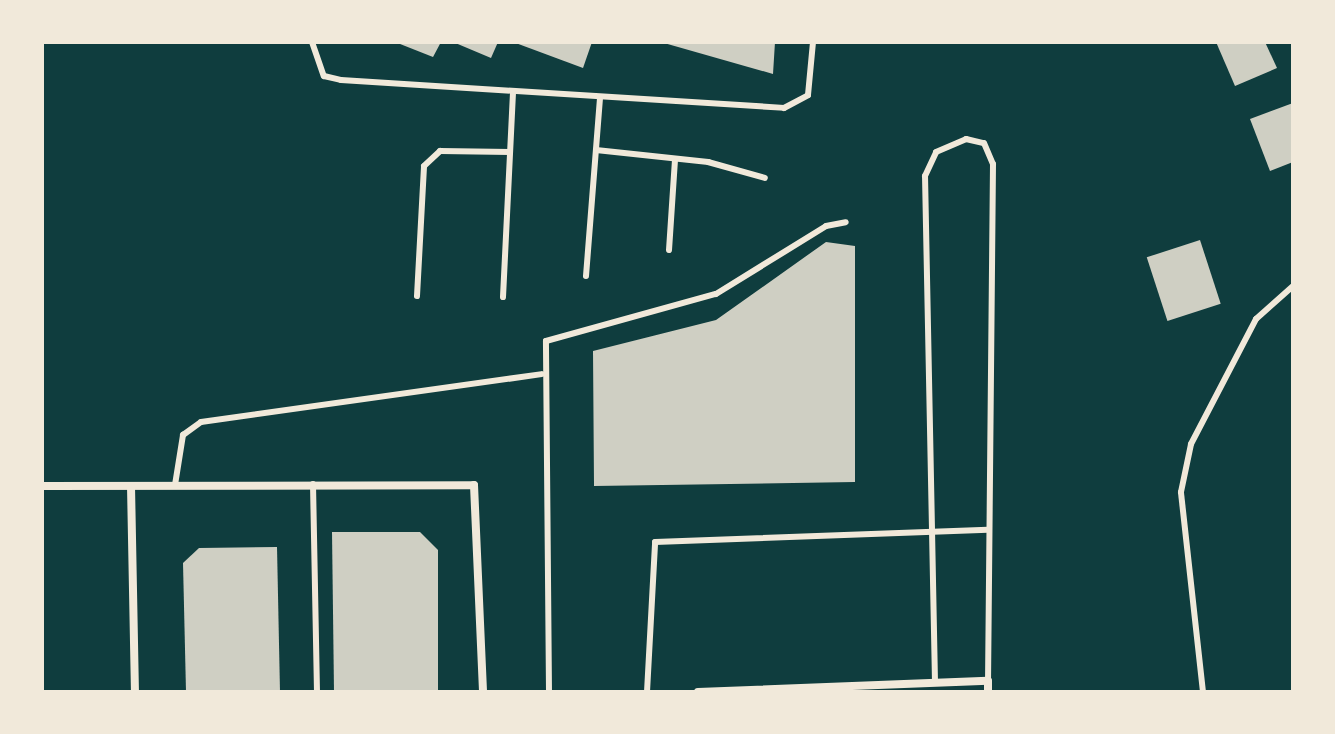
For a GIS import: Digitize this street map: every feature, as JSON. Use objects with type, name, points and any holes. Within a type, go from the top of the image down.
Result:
[{"type":"street","points":[[42,486],[474,485],[483,692]]},
{"type":"street","points":[[131,486],[135,692]]},
{"type":"street","points":[[698,692],[988,681],[988,692]]},
{"type":"lane","points":[[312,42],[324,76],[600,98],[784,108],[808,95],[813,42]]},
{"type":"lane","points":[[503,297],[513,91]]},
{"type":"lane","points":[[586,276],[600,98]]},
{"type":"lane","points":[[935,682],[925,176],[936,152],[966,139],[984,143],[993,164],[988,681]]},
{"type":"lane","points":[[596,150],[675,159],[765,178]]},
{"type":"lane","points":[[417,296],[424,166],[440,151],[510,152]]},
{"type":"lane","points":[[669,250],[675,159]]},
{"type":"lane","points":[[549,692],[542,374],[550,338],[716,294],[826,226],[846,222]]},
{"type":"lane","points":[[1203,692],[1181,492],[1191,444],[1250,329],[1293,286]]},
{"type":"lane","points":[[175,485],[183,435],[201,422],[542,374]]},
{"type":"lane","points":[[313,484],[317,692]]},
{"type":"lane","points":[[647,692],[646,616],[655,542],[988,530]]},
{"type":"building","points":[[395,42],[441,42],[433,57]]},
{"type":"building","points":[[453,42],[498,42],[491,58]]},
{"type":"building","points":[[513,42],[592,42],[583,68]]},
{"type":"building","points":[[664,42],[775,42],[773,74],[664,43]]},
{"type":"building","points":[[1216,42],[1265,42],[1277,68],[1235,86]]},
{"type":"building","points":[[1293,103],[1293,162],[1270,171],[1250,119]]},
{"type":"building","points":[[1200,240],[1221,304],[1167,321],[1147,257]]},
{"type":"building","points":[[826,242],[855,246],[855,482],[594,486],[593,351],[716,320]]},
{"type":"building","points":[[332,532],[420,532],[438,550],[438,692],[334,692]]},
{"type":"building","points":[[277,547],[280,692],[186,692],[183,563],[199,548]]}]
